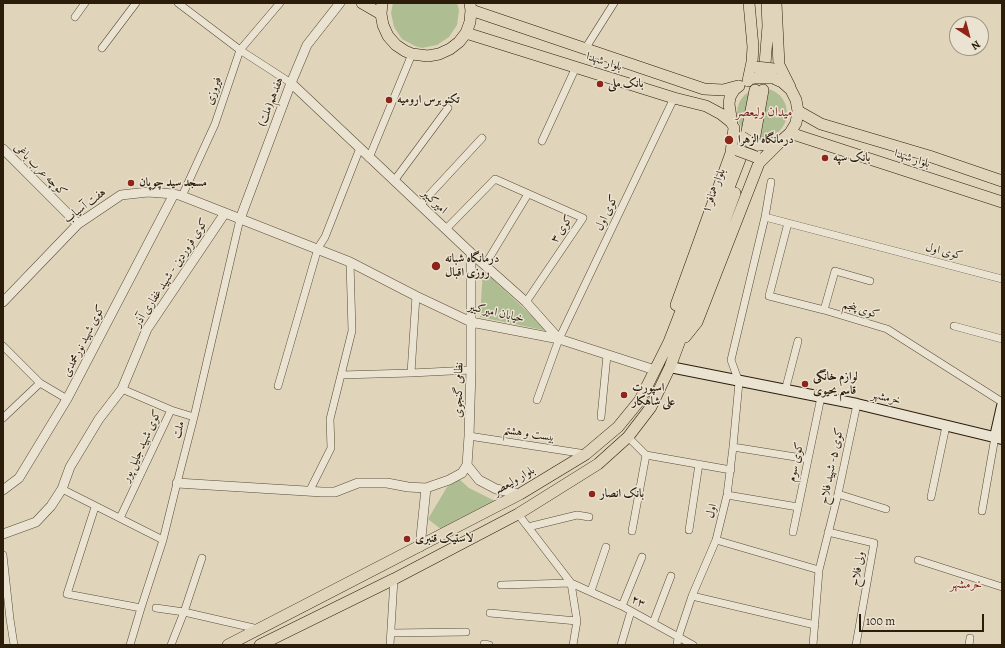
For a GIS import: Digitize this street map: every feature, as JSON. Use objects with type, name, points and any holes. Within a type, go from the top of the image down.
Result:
[{"type":"main road","points":[[362,3],[382,8],[383,25],[388,36],[396,45],[405,52],[428,56],[450,50],[459,42],[466,33],[470,22],[470,7]]},
{"type":"main road","points":[[749,3],[753,47],[760,74]]},
{"type":"main road","points":[[760,3],[760,74]]},
{"type":"main road","points":[[750,137],[768,26],[766,3]]},
{"type":"main road","points":[[674,344],[697,322],[746,156],[733,125],[729,104],[730,97],[760,74],[776,3]]},
{"type":"main road","name":"بلوار شهدا","points":[[470,7],[585,49],[704,89],[723,90],[760,74]]},
{"type":"main road","name":"بلوار شهدا","points":[[466,33],[674,98],[706,106],[721,114],[733,125]]},
{"type":"main road","points":[[674,344],[673,313],[746,156],[781,141],[790,133],[796,123],[798,111],[796,100],[791,90],[782,82],[760,74]]},
{"type":"main road","name":"بلوار شهدا","points":[[798,111],[821,124],[929,156],[1002,180]]},
{"type":"main road","points":[[733,125],[750,137],[771,144],[781,141]]},
{"type":"main road","name":"بلوار شهدا","points":[[790,133],[1002,202]]},
{"type":"main road","name":"بلوار همافر ۱","points":[[714,239],[746,156]]},
{"type":"main road","name":"بلوار ولیعصر","points":[[262,645],[394,579],[518,514],[598,464],[628,437],[651,407],[670,367],[674,344],[714,239]]},
{"type":"main road","name":"بلوار ولیعصر","points":[[228,645],[520,494],[586,454],[618,427],[640,400],[655,370],[674,344]]},
{"type":"main road","name":"خرمشهر","points":[[670,367],[739,382],[857,404],[998,438]]},
{"type":"main road","points":[[998,438],[1002,406]]},
{"type":"street","points":[[75,17],[85,3]]},
{"type":"street","points":[[102,48],[136,3]]},
{"type":"street","points":[[178,3],[240,50],[291,83]]},
{"type":"street","name":"فیروزی","points":[[178,195],[215,124],[240,50],[280,3]]},
{"type":"street","name":"هفدهم(ملت)","points":[[240,219],[291,83],[307,45],[340,3]]},
{"type":"street","points":[[585,49],[614,3]]},
{"type":"street","points":[[369,158],[412,54]]},
{"type":"street","points":[[542,141],[576,67]]},
{"type":"street","name":"امیرکبیر","points":[[291,83],[369,158],[526,302],[559,339]]},
{"type":"street","name":"کوی اول","points":[[537,400],[559,339],[674,98]]},
{"type":"street","points":[[394,181],[448,108]]},
{"type":"street","points":[[420,205],[482,138]]},
{"type":"street","points":[[278,386],[318,248],[326,238],[360,148]]},
{"type":"street","name":"کوچه عرب باغی","points":[[3,149],[78,224]]},
{"type":"street","points":[[446,229],[495,179],[528,194],[486,265]]},
{"type":"street","points":[[739,382],[731,360],[765,217],[771,182]]},
{"type":"street","name":"هفت آسیاب","points":[[3,302],[78,224],[120,195],[148,192],[178,195],[318,248]]},
{"type":"street","name":"کوی ۳","points":[[526,302],[583,218],[528,194]]},
{"type":"street","name":"کوی شهید نورمحمدی","points":[[3,490],[19,478],[67,400],[178,195]]},
{"type":"street","name":"کوی فروردین - شهید غفاری آذر","points":[[3,534],[36,522],[51,506],[62,489],[70,467],[91,431],[122,389],[147,329],[225,212]]},
{"type":"street","name":"کوی اول","points":[[765,217],[1002,278]]},
{"type":"street","name":"ملت","points":[[130,645],[164,540],[240,219]]},
{"type":"street","name":"کوی پنجم","points":[[788,223],[769,296],[824,310],[887,330],[1002,402]]},
{"type":"street","name":"خیابان امیرکبیر","points":[[318,248],[350,262],[471,322],[559,339],[655,370]]},
{"type":"street","name":"نظامی گنجوی","points":[[467,465],[470,436],[471,253]]},
{"type":"street","points":[[310,490],[331,448],[330,419],[352,331],[350,262]]},
{"type":"street","points":[[824,310],[835,271],[870,281]]},
{"type":"street","points":[[411,373],[416,296]]},
{"type":"street","points":[[954,326],[1002,339]]},
{"type":"street","points":[[785,391],[798,341]]},
{"type":"street","points":[[3,346],[40,383],[67,400]]},
{"type":"street","points":[[602,416],[607,355]]},
{"type":"street","points":[[341,375],[471,370]]},
{"type":"street","name":"اول","points":[[678,641],[692,596],[716,540],[727,495],[731,470],[739,382]]},
{"type":"street","points":[[3,418],[40,383]]},
{"type":"street","name":"کوی شهید جلیل پور","points":[[120,518],[171,410],[122,389]]},
{"type":"street","name":"کوی سوم","points":[[793,532],[821,397]]},
{"type":"street","name":"کوی ۵- شهید فلاح","points":[[813,645],[819,570],[838,494],[857,404]]},
{"type":"street","points":[[171,410],[194,416]]},
{"type":"street","points":[[931,497],[946,426]]},
{"type":"street","name":"بیست و هشتم","points":[[470,436],[586,454]]},
{"type":"street","points":[[628,437],[646,455],[731,470]]},
{"type":"street","points":[[982,511],[998,438]]},
{"type":"street","points":[[733,447],[808,459]]},
{"type":"street","points":[[632,531],[646,455]]},
{"type":"street","points":[[689,530],[699,464]]},
{"type":"street","points":[[177,482],[336,492],[358,483],[387,483],[408,487],[426,488],[449,480],[462,473],[467,465],[479,480],[496,489],[520,494]]},
{"type":"street","points":[[420,547],[426,488]]},
{"type":"street","points":[[62,489],[95,507],[164,540]]},
{"type":"street","points":[[838,494],[886,509]]},
{"type":"street","points":[[727,495],[798,507]]},
{"type":"street","points":[[95,507],[67,594],[141,608]]},
{"type":"street","points":[[518,514],[571,583],[577,621],[573,645]]},
{"type":"street","points":[[528,527],[577,515],[589,517]]},
{"type":"street","name":"ولی فلاح","points":[[828,532],[874,543],[856,645]]},
{"type":"street","points":[[716,540],[819,570]]},
{"type":"street","points":[[591,591],[606,547]]},
{"type":"street","points":[[3,555],[14,645]]},
{"type":"street","points":[[622,606],[642,557]]},
{"type":"street","points":[[171,645],[202,558]]},
{"type":"street","points":[[918,560],[1002,587]]},
{"type":"street","points":[[653,623],[671,576]]},
{"type":"street","points":[[390,645],[394,579]]},
{"type":"street","points":[[501,585],[571,583]]},
{"type":"street","name":"۲۳","points":[[571,583],[622,606],[653,623],[678,641],[693,645]]},
{"type":"street","points":[[692,596],[815,625]]},
{"type":"street","points":[[156,608],[184,612],[259,629]]},
{"type":"street","points":[[621,645],[631,611]]},
{"type":"street","points":[[490,613],[577,621]]},
{"type":"street","points":[[391,633],[466,632]]},
{"type":"green space","points":[[393,3],[457,3],[459,10],[457,25],[449,37],[437,45],[422,48],[415,46],[402,39],[394,27],[391,13]]},
{"type":"green space","points":[[757,88],[767,88],[780,95],[787,108],[787,118],[780,131],[767,138],[757,138],[748,134],[741,127],[737,118],[737,108],[741,99],[748,92]]},
{"type":"green space","points":[[483,270],[548,331],[480,317]]},
{"type":"green space","points":[[459,479],[469,488],[497,502],[442,530],[428,519],[447,487]]},
{"type":"place","name":"بانک ملی","points":[[600,84]]},
{"type":"place","name":"تکنو برس ارومیه","points":[[389,100]]},
{"type":"place","name":"درمانگاه الزهرا","points":[[729,140]]},
{"type":"place","name":"بانک سپه","points":[[825,158]]},
{"type":"place","name":"مسجد سید چوپان","points":[[131,183]]},
{"type":"place","name":"درمانگاه شبانه روزی اقبال","points":[[436,266]]},
{"type":"place","name":"لوازم خانگی قاسم یحیوی","points":[[805,384]]},
{"type":"place","name":"اسپورت علی شاهکار","points":[[624,395]]},
{"type":"place","name":"بانک انصار","points":[[592,494]]},
{"type":"place","name":"لاستیک قنبری","points":[[407,539]]},
{"type":"district","name":"میدان ولیعصر","points":[[764,113]]},
{"type":"district","name":"خرمشهر","points":[[966,585]]}]
